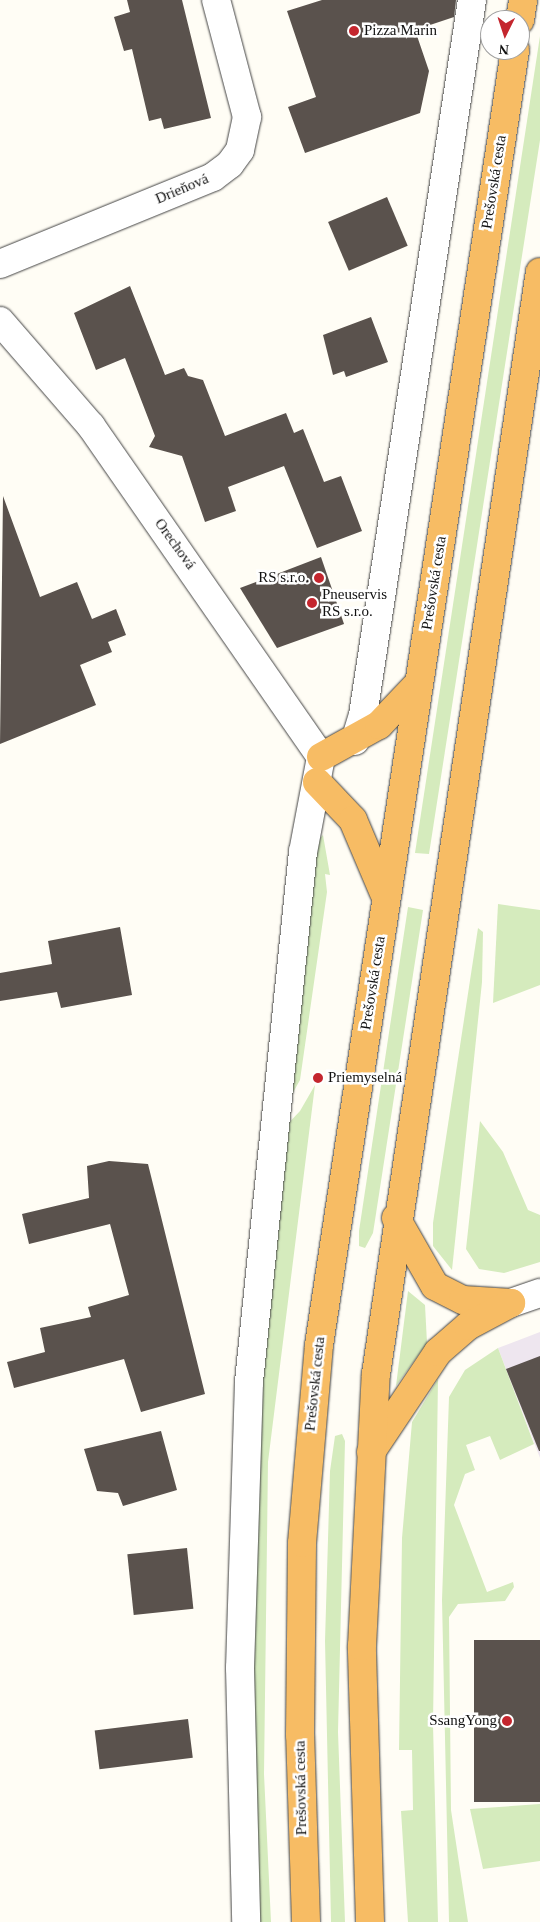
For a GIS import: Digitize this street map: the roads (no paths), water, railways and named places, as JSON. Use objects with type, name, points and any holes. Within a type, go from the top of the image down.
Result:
[{"type":"highway","name":"Prešovská cesta","points":[[306,1922],[300,1735],[305,1487],[319,1345],[513,60]]},
{"type":"highway","points":[[370,1922],[362,1646],[369,1456],[396,1218],[540,272]]},
{"type":"highway","points":[[386,899],[353,820],[319,770],[401,705],[419,683]]},
{"type":"highway","points":[[396,1218],[434,1286],[463,1300],[511,1303]]},
{"type":"highway","points":[[369,1456],[438,1352],[468,1326],[511,1303]]},
{"type":"street","name":"Drieňová","points":[[0,264],[213,177],[230,164],[240,150],[247,117],[216,0]]},
{"type":"street","points":[[355,741],[363,715],[472,0]]},
{"type":"street","name":"Orechová","points":[[0,320],[91,426],[319,770]]},
{"type":"street","points":[[246,1922],[240,1668],[249,1382],[303,852],[319,770]]},
{"type":"street","points":[[511,1303],[540,1293]]},
{"type":"place","name":"Pizza Marin","points":[[354,31]]},
{"type":"place","name":"RS s.r.o.","points":[[319,578]]},
{"type":"place","name":"Pneuservis RS s.r.o.","points":[[312,603]]},
{"type":"place","name":"Priemyselná","points":[[318,1078]]},
{"type":"place","name":"SsangYong","points":[[507,1721]]}]
